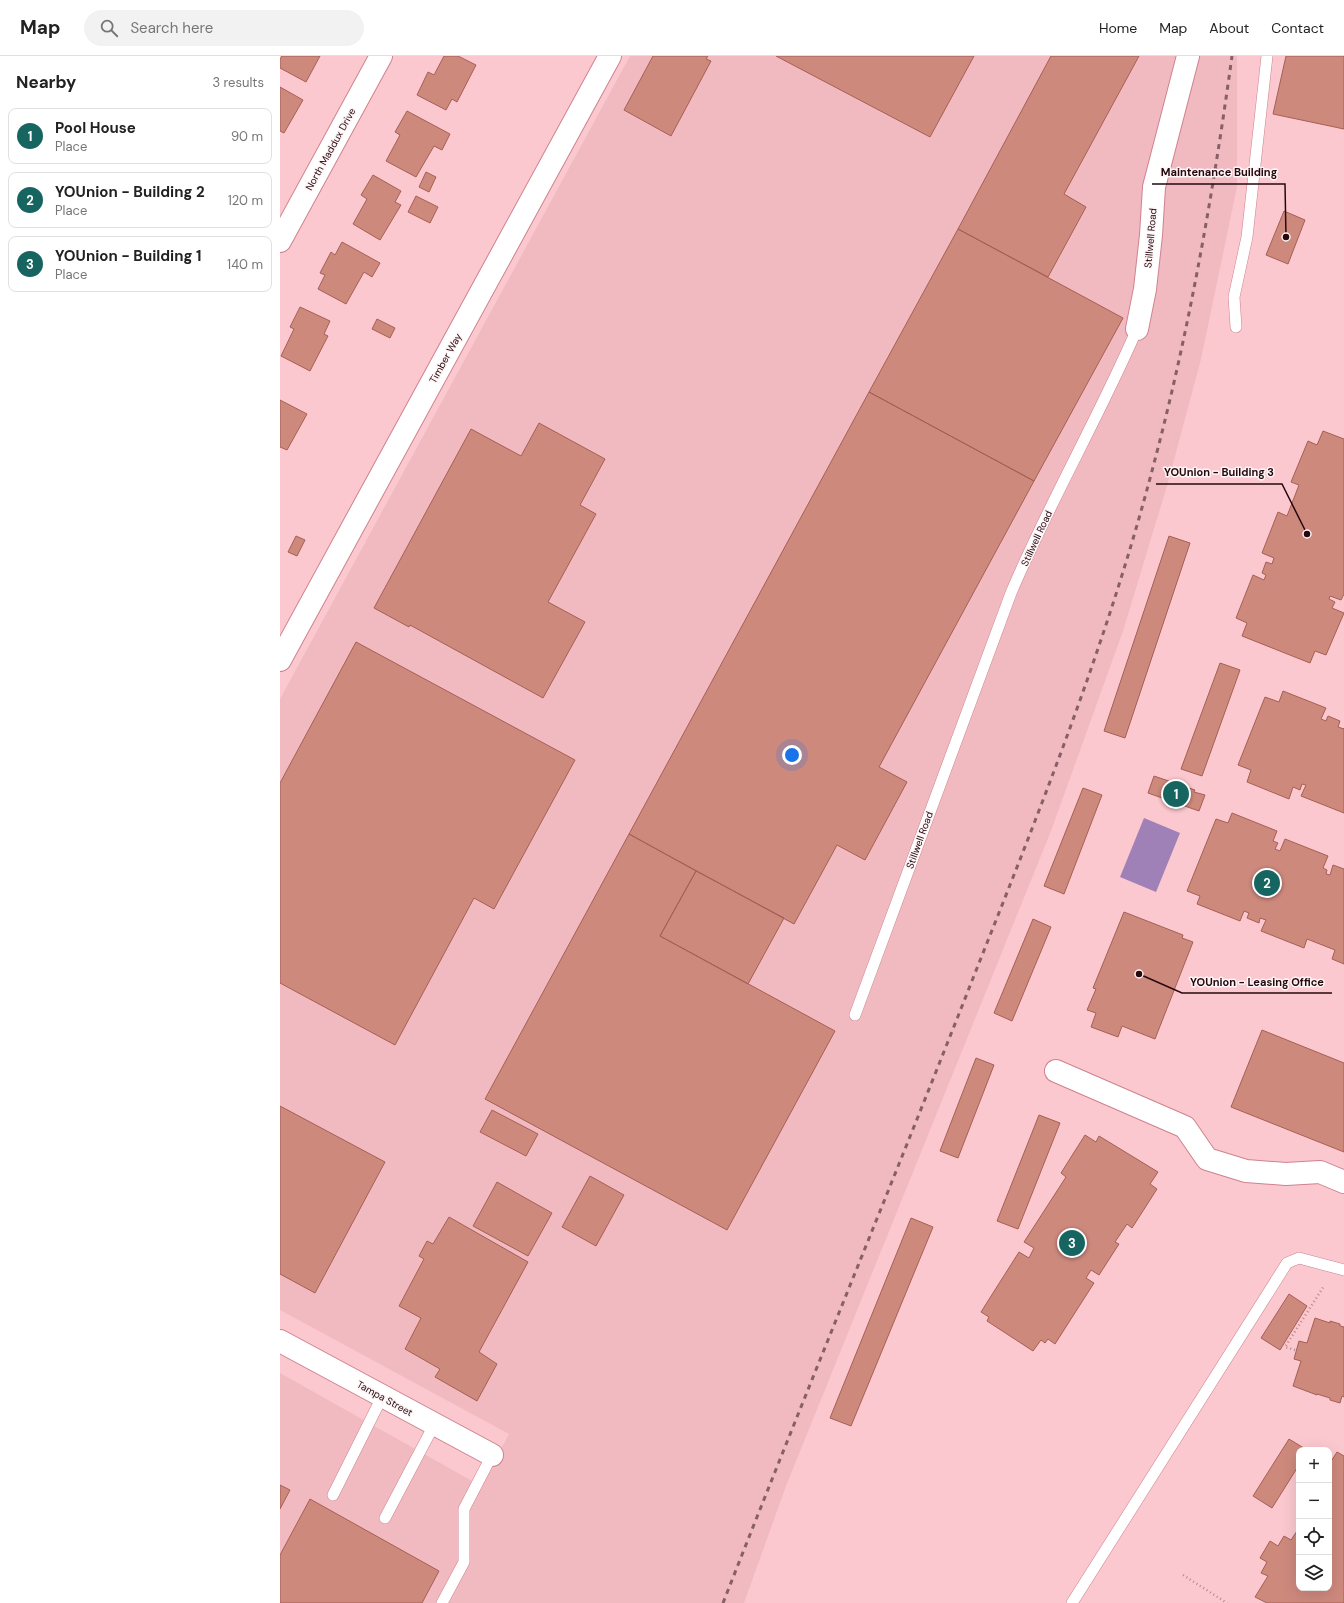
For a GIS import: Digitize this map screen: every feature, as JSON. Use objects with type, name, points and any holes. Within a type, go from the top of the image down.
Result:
[{"type":"street","name":"North Maddux Drive","points":[[280,241],[381,56]]},
{"type":"street","name":"Timber Way","points":[[280,660],[610,56]]},
{"type":"street","name":"Stillwell Road","points":[[1136,329],[1144,289],[1151,235],[1154,187],[1188,56]]},
{"type":"street","points":[[1056,1071],[1185,1127],[1207,1159],[1246,1171],[1286,1174],[1320,1172],[1344,1182]]},
{"type":"street","name":"Tampa Street","points":[[280,1340],[382,1397],[492,1455]]},
{"type":"lane","points":[[1236,327],[1234,297],[1247,237],[1266,56]]},
{"type":"lane","name":"Stillwell Road","points":[[855,1015],[1010,593],[1032,542],[1115,380],[1136,329]]},
{"type":"lane","points":[[1072,1603],[1287,1263],[1299,1258],[1339,1269]]},
{"type":"lane","points":[[333,1495],[382,1397]]},
{"type":"lane","points":[[385,1518],[434,1425]]},
{"type":"lane","points":[[442,1603],[464,1562],[464,1509],[492,1455]]},
{"type":"path","points":[[1295,1350],[1285,1347],[1339,1269]]},
{"type":"path","points":[[1183,1575],[1227,1603]]},
{"type":"shaded area","points":[[630,56],[1237,56],[1237,187],[1201,359],[1167,486],[1123,631],[1051,831],[786,1486],[744,1603],[280,1603],[280,1373],[481,1486],[509,1434],[280,1310],[280,699]]},
{"type":"shaded area","points":[[1144,818],[1180,833],[1156,892],[1120,877]]},
{"type":"building","points":[[282,56],[320,56],[306,82],[280,68],[280,59]]},
{"type":"building","points":[[444,56],[458,56],[476,65],[457,102],[452,99],[446,110],[417,95],[428,72],[434,75]]},
{"type":"building","points":[[653,56],[708,56],[706,59],[711,61],[671,136],[624,110]]},
{"type":"building","points":[[776,56],[974,56],[930,137]]},
{"type":"building","points":[[1051,56],[1139,56],[1064,194],[1086,207],[1048,277],[958,229]]},
{"type":"building","points":[[1286,56],[1344,56],[1344,129],[1273,114]]},
{"type":"building","points":[[280,87],[303,100],[284,133],[280,131]]},
{"type":"building","points":[[407,111],[450,134],[442,150],[434,146],[416,177],[386,161],[400,135],[395,132]]},
{"type":"building","points":[[426,172],[436,177],[429,192],[419,187]]},
{"type":"building","points":[[373,175],[401,191],[395,202],[401,205],[380,240],[353,224],[367,199],[361,195]]},
{"type":"building","points":[[416,196],[438,207],[430,223],[408,212]]},
{"type":"building","points":[[1284,211],[1305,220],[1288,264],[1266,255]]},
{"type":"building","points":[[958,229],[1123,318],[1034,481],[869,392]]},
{"type":"building","points":[[342,242],[380,263],[372,277],[364,272],[346,304],[318,289],[325,275],[320,273],[331,252],[335,255]]},
{"type":"building","points":[[300,307],[330,321],[324,334],[328,336],[310,371],[281,356],[294,329],[290,327]]},
{"type":"building","points":[[377,319],[395,328],[390,338],[372,329]]},
{"type":"building","points":[[869,392],[1034,481],[879,767],[907,782],[865,860],[837,845],[794,924],[629,834]]},
{"type":"building","points":[[280,400],[307,414],[287,450],[280,447]]},
{"type":"building","points":[[539,423],[605,459],[580,505],[596,514],[548,602],[585,622],[543,698],[410,625],[409,627],[374,608],[471,429],[521,456]]},
{"type":"building","points":[[1323,431],[1344,439],[1344,594],[1341,600],[1330,596],[1329,599],[1335,602],[1332,608],[1344,613],[1326,655],[1315,651],[1310,663],[1242,636],[1247,623],[1236,618],[1253,575],[1264,580],[1266,575],[1262,573],[1266,562],[1272,564],[1274,558],[1262,553],[1278,512],[1287,516],[1299,485],[1291,482],[1308,441],[1317,445]]},
{"type":"building","points":[[296,536],[305,540],[297,556],[288,552]]},
{"type":"building","points":[[1169,536],[1190,543],[1125,738],[1104,731]]},
{"type":"building","points":[[356,642],[575,760],[494,909],[474,898],[395,1045],[280,983],[280,783]]},
{"type":"building","points":[[1220,663],[1240,670],[1202,776],[1181,769]]},
{"type":"building","points":[[1283,691],[1326,708],[1321,719],[1326,721],[1328,716],[1340,721],[1338,727],[1344,729],[1344,813],[1301,796],[1306,785],[1302,784],[1300,790],[1293,787],[1289,799],[1247,782],[1251,770],[1238,765],[1265,697],[1279,702]]},
{"type":"building","points":[[1154,776],[1205,795],[1199,811],[1148,793]]},
{"type":"building","points":[[1083,788],[1102,795],[1064,894],[1044,886]]},
{"type":"building","points":[[1232,813],[1277,831],[1273,841],[1278,843],[1275,849],[1280,851],[1285,839],[1328,856],[1323,868],[1327,870],[1326,874],[1330,875],[1333,865],[1344,869],[1344,964],[1332,959],[1335,950],[1307,939],[1304,948],[1261,931],[1266,920],[1260,918],[1259,923],[1247,918],[1249,913],[1244,911],[1240,921],[1197,904],[1200,896],[1187,891],[1216,819],[1228,823]]},
{"type":"building","points":[[629,834],[696,871],[660,936],[835,1031],[727,1230],[485,1099]]},
{"type":"building","points":[[696,871],[784,918],[748,984],[660,936]]},
{"type":"building","points":[[1124,912],[1183,935],[1182,938],[1193,942],[1155,1039],[1122,1026],[1118,1037],[1091,1027],[1096,1013],[1087,1010],[1096,989],[1093,988]]},
{"type":"building","points":[[1033,919],[1051,927],[1012,1021],[994,1013]]},
{"type":"building","points":[[1262,1030],[1344,1063],[1344,1152],[1231,1107]]},
{"type":"building","points":[[976,1058],[994,1065],[958,1158],[940,1151]]},
{"type":"building","points":[[280,1106],[385,1162],[315,1293],[280,1274]]},
{"type":"building","points":[[492,1110],[538,1134],[526,1156],[480,1132]]},
{"type":"building","points":[[1039,1115],[1060,1123],[1018,1229],[997,1221]]},
{"type":"building","points":[[1085,1135],[1096,1142],[1099,1136],[1158,1172],[1150,1184],[1157,1189],[1132,1228],[1127,1224],[1115,1242],[1119,1244],[1099,1275],[1091,1270],[1086,1278],[1094,1283],[1055,1344],[1048,1339],[1045,1343],[1041,1340],[1033,1351],[987,1321],[989,1317],[981,1312],[1019,1252],[1029,1258],[1034,1248],[1024,1242],[1066,1177],[1061,1173]]},
{"type":"building","points":[[590,1176],[624,1195],[596,1246],[562,1227]]},
{"type":"building","points":[[497,1182],[552,1213],[528,1256],[473,1226]]},
{"type":"building","points":[[449,1217],[528,1262],[479,1352],[497,1364],[477,1401],[435,1377],[440,1369],[405,1349],[421,1318],[399,1306],[424,1259],[419,1256],[427,1241],[433,1244]]},
{"type":"building","points":[[911,1218],[933,1227],[851,1426],[830,1418]]},
{"type":"building","points":[[1289,1294],[1307,1306],[1280,1350],[1261,1338]]},
{"type":"building","points":[[1315,1318],[1330,1323],[1330,1321],[1340,1324],[1340,1326],[1344,1327],[1344,1397],[1342,1396],[1340,1403],[1330,1400],[1330,1398],[1293,1386],[1301,1361],[1294,1359],[1299,1341],[1307,1343]]},
{"type":"building","points":[[1289,1439],[1302,1447],[1296,1447],[1296,1470],[1272,1508],[1253,1496]]},
{"type":"building","points":[[1337,1452],[1344,1456],[1344,1603],[1267,1603],[1255,1597],[1268,1576],[1261,1573],[1267,1562],[1260,1558],[1270,1541],[1278,1546],[1284,1536],[1291,1540],[1296,1532],[1296,1591],[1332,1591],[1332,1460]]},
{"type":"building","points":[[280,1485],[290,1490],[280,1509]]},
{"type":"building","points":[[310,1499],[439,1571],[422,1603],[280,1603],[280,1555]]},
{"type":"railway","points":[[723,1603],[1027,840],[1096,655],[1136,530],[1178,365],[1199,263],[1217,159],[1232,56]]},
{"type":"place","name":"Maintenance Building","points":[[1286,237]]},
{"type":"place","name":"YOUnion - Building 3","points":[[1307,534]]},
{"type":"place","name":"Pool House","points":[[1176,794]]},
{"type":"place","name":"YOUnion - Building 2","points":[[1267,883]]},
{"type":"place","name":"YOUnion - Leasing Office","points":[[1139,974]]},
{"type":"place","name":"YOUnion - Building 1","points":[[1072,1243]]}]
